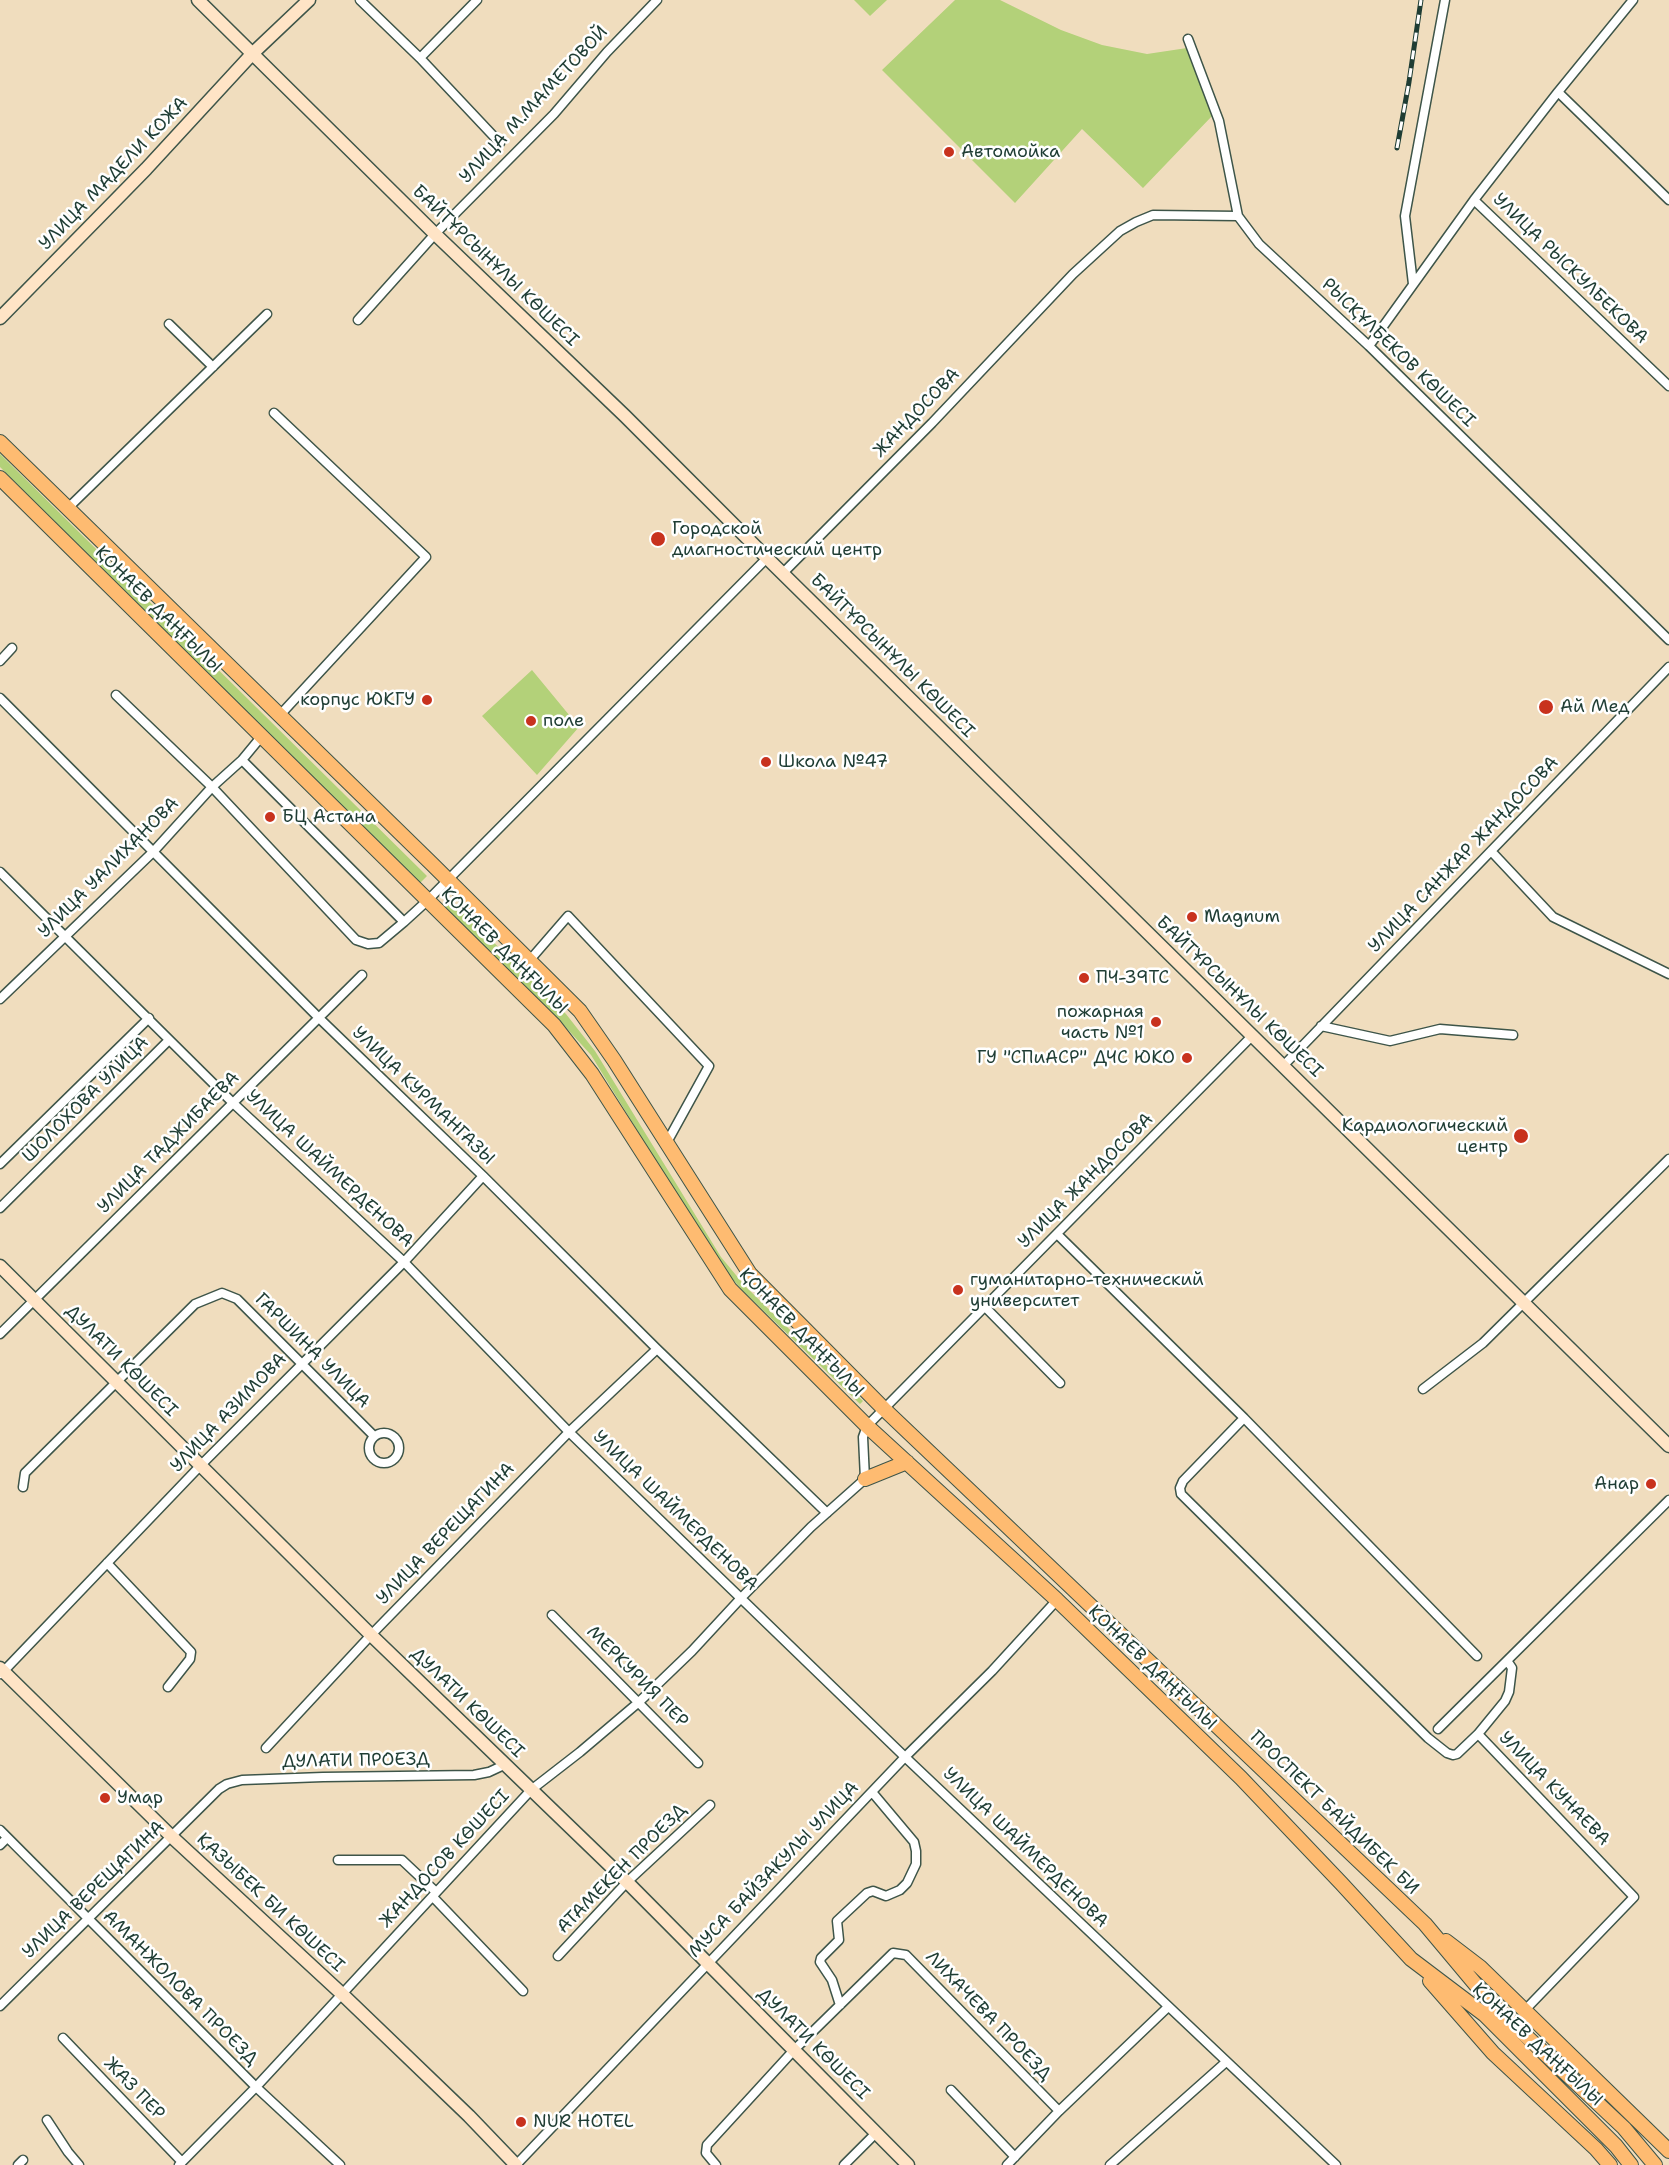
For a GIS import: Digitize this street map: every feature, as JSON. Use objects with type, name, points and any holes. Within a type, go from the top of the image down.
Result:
[{"type":"main road","name":"БАЙТҰРСЫНҰЛЫ КӨШЕСІ","points":[[198,0],[435,234],[625,416],[766,558],[1669,1446]]},
{"type":"main road","name":"УЛИЦА МАДЕЛИ КОЖА","points":[[0,318],[146,169],[252,54],[309,0]]},
{"type":"main road","name":"ҚОНАЕВ ДАҢҒЫЛЫ","points":[[0,442],[447,878],[580,1011],[614,1060],[750,1274],[898,1422]]},
{"type":"main road","name":"ҚОНАЕВ ДАҢҒЫЛЫ","points":[[0,478],[554,1025],[592,1074],[730,1290],[867,1426],[1057,1600],[1241,1778],[1411,1959],[1485,2015],[1616,2146],[1631,2165]]},
{"type":"main road","name":"ДУЛАТИ КӨШЕСІ","points":[[0,1266],[371,1635],[627,1882],[908,2165]]},
{"type":"main road","name":"ПРОСПЕКТ БАЙДИБЕК БИ","points":[[898,1422],[1425,1924],[1492,2004],[1624,2128],[1655,2165]]},
{"type":"main road","points":[[865,1479],[907,1462]]},
{"type":"main road","name":"ҚАЗЫБЕК БИ КӨШЕСІ","points":[[1,1671],[172,1837],[342,1994],[469,2116],[516,2165]]},
{"type":"main road","points":[[1425,1924],[1480,1967],[1669,2151]]},
{"type":"main road","points":[[1411,1959],[1493,2053],[1596,2149],[1610,2165]]},
{"type":"street","points":[[360,0],[420,58],[500,143]]},
{"type":"street","points":[[420,58],[477,0]]},
{"type":"street","name":"УЛИЦА М.МАМЕТОВОЙ","points":[[358,320],[435,234],[554,114],[607,52],[657,0]]},
{"type":"street","points":[[1413,284],[1405,216],[1445,0]]},
{"type":"street","points":[[1369,346],[1474,200],[1633,0]]},
{"type":"street","name":"РЫСҚҰЛБЕКОВ КӨШЕСІ","points":[[1188,39],[1219,121],[1238,216],[1259,244],[1369,346],[1669,640]]},
{"type":"street","points":[[1558,92],[1669,200]]},
{"type":"street","name":"УЛИЦА РЫСКУЛБЕКОВА","points":[[1474,200],[1669,386]]},
{"type":"street","name":"ЖАНДОСОВА","points":[[783,573],[932,423],[1073,274],[1120,231],[1153,215],[1238,216]]},
{"type":"street","points":[[68,508],[267,314]]},
{"type":"street","points":[[169,324],[213,367]]},
{"type":"street","points":[[274,412],[426,558],[280,716]]},
{"type":"street","points":[[116,695],[212,787],[356,940],[368,944],[379,943],[427,901],[447,878],[766,558]]},
{"type":"street","points":[[0,661],[12,648]]},
{"type":"street","name":"УЛИЦА САНЖАР ЖАНДОСОВА","points":[[1283,1066],[1669,668]]},
{"type":"street","name":"УЛИЦА КУРМАНГАЗЫ","points":[[0,698],[319,1018],[827,1513]]},
{"type":"street","name":"УЛИЦА УАЛИХАНОВА","points":[[0,999],[153,852],[212,787],[242,760],[261,737]]},
{"type":"street","points":[[242,760],[404,922]]},
{"type":"street","points":[[1491,851],[1553,917],[1669,974]]},
{"type":"street","name":"УЛИЦА ШАЙМЕРДЕНОВА","points":[[0,872],[233,1103],[404,1262],[569,1432],[905,1757],[1336,2165]]},
{"type":"street","points":[[529,961],[568,916],[709,1066],[666,1144]]},
{"type":"street","name":"УЛИЦА ТАДЖИБАЕВА","points":[[0,1334],[362,975]]},
{"type":"street","name":"ШОЛОХОВА УЛИЦА","points":[[0,1164],[149,1018]]},
{"type":"street","points":[[1321,1026],[1390,1041],[1440,1029],[1513,1035]]},
{"type":"street","name":"УЛИЦА ЖАНДОСОВА","points":[[867,1426],[1252,1036]]},
{"type":"street","name":"ШОЛОХОВА УЛИЦА","points":[[0,1208],[169,1040]]},
{"type":"street","points":[[1423,1389],[1483,1343],[1669,1159]]},
{"type":"street","name":"УЛИЦА АЗИМОВА","points":[[1,1671],[201,1465],[404,1262],[483,1176]]},
{"type":"street","points":[[1057,1234],[1244,1418],[1478,1656]]},
{"type":"street","name":"ГАРШИНА УЛИЦА","points":[[116,1382],[195,1304],[222,1293],[237,1299],[374,1436]]},
{"type":"street","points":[[985,1307],[1060,1383]]},
{"type":"street","name":"УЛИЦА ВЕРЕЩАГИНА","points":[[266,1748],[371,1635],[569,1432],[657,1349]]},
{"type":"street","points":[[23,1487],[25,1473],[116,1382]]},
{"type":"street","points":[[1244,1418],[1183,1481],[1180,1488],[1181,1494],[1428,1738],[1453,1755],[1457,1754],[1478,1734]]},
{"type":"street","points":[[865,1479],[863,1437],[867,1426]]},
{"type":"street","name":"ЖАНДОСОВ КӨШЕСІ","points":[[181,2164],[256,2087],[531,1790],[639,1702],[827,1513],[865,1479]]},
{"type":"street","points":[[1438,1729],[1510,1665],[1669,1500]]},
{"type":"street","points":[[107,1563],[191,1652],[190,1659],[168,1687]]},
{"type":"street","name":"МУСА БАЙЗАКУЛЫ УЛИЦА","points":[[516,2165],[905,1757],[992,1671],[1057,1600]]},
{"type":"street","name":"МЕРКУРИЯ ПЕР","points":[[552,1615],[698,1763]]},
{"type":"street","name":"УЛИЦА КУНАЕВА","points":[[1510,1665],[1512,1681],[1505,1701],[1478,1734],[1634,1897],[1525,2010]]},
{"type":"street","name":"ДУЛАТИ ПРОЕЗД","points":[[211,1797],[227,1784],[242,1780],[323,1776],[474,1775],[489,1772],[504,1765]]},
{"type":"street","points":[[840,2005],[832,1980],[820,1962],[838,1940],[837,1921],[867,1893],[873,1892],[886,1896],[900,1890],[907,1883],[916,1863],[914,1842],[872,1792]]},
{"type":"street","name":"УЛИЦА ВЕРЕЩАГИНА","points":[[0,2006],[211,1797]]},
{"type":"street","name":"АТАМЕКЕН ПРОЕЗД","points":[[558,1956],[627,1882],[710,1805]]},
{"type":"street","name":"АМАНЖОЛОВА ПРОЕЗД","points":[[0,1830],[256,2087],[340,2165]]},
{"type":"street","points":[[0,1845],[7,1838]]},
{"type":"street","points":[[338,1860],[402,1860],[523,1991]]},
{"type":"street","name":"ЛИХАЧЕВА ПРОЕЗД","points":[[716,2165],[706,2153],[707,2145],[794,2050],[893,1953],[906,1955],[1059,2111]]},
{"type":"street","points":[[1008,2165],[1059,2111],[1168,2007]]},
{"type":"street","name":"ЖАЗ ПЕР","points":[[63,2038],[181,2164]]},
{"type":"street","points":[[1110,2165],[1226,2062]]},
{"type":"street","points":[[951,2090],[1015,2157]]},
{"type":"street","points":[[47,2120],[79,2165]]},
{"type":"street","points":[[844,2165],[876,2133]]},
{"type":"green space","points":[[854,0],[887,0],[870,16]]},
{"type":"green space","points":[[955,0],[1000,0],[1061,30],[1102,45],[1147,54],[1187,48],[1213,115],[1143,188],[1082,129],[1015,203],[882,70]]},
{"type":"green space","points":[[0,454],[427,876],[420,883],[0,467]]},
{"type":"green space","name":"поле","points":[[532,670],[579,727],[537,775],[482,716]]},
{"type":"green space","points":[[449,898],[566,1014],[595,1051],[721,1257],[745,1286],[863,1401],[860,1404],[729,1275],[710,1249],[591,1055],[560,1021],[442,905]]},
{"type":"railway","points":[[1397,148],[1421,0]]},
{"type":"place","name":"Автомойка","points":[[949,152]]},
{"type":"place","name":"Городской диагностический центр","points":[[658,539]]},
{"type":"place","name":"корпус ЮКГУ","points":[[427,700]]},
{"type":"place","name":"Ай Мед","points":[[1546,707]]},
{"type":"place","name":"поле","points":[[531,721]]},
{"type":"place","name":"Школа №47","points":[[766,762]]},
{"type":"place","name":"БЦ Астана","points":[[270,817]]},
{"type":"place","name":"Magnum","points":[[1192,917]]},
{"type":"place","name":"ПЧ-39ТС","points":[[1084,978]]},
{"type":"place","name":"пожарная часть №1","points":[[1156,1022]]},
{"type":"place","name":"ГУ \"СПиАСР\" ДЧС ЮКО","points":[[1187,1058]]},
{"type":"place","name":"Кардиологический центр","points":[[1521,1136]]},
{"type":"place","name":"гуманитарно-технический университет","points":[[958,1290]]},
{"type":"place","name":"Анар","points":[[1651,1484]]},
{"type":"place","name":"Умар","points":[[105,1798]]},
{"type":"place","name":"NUR HOTEL","points":[[521,2122]]}]
